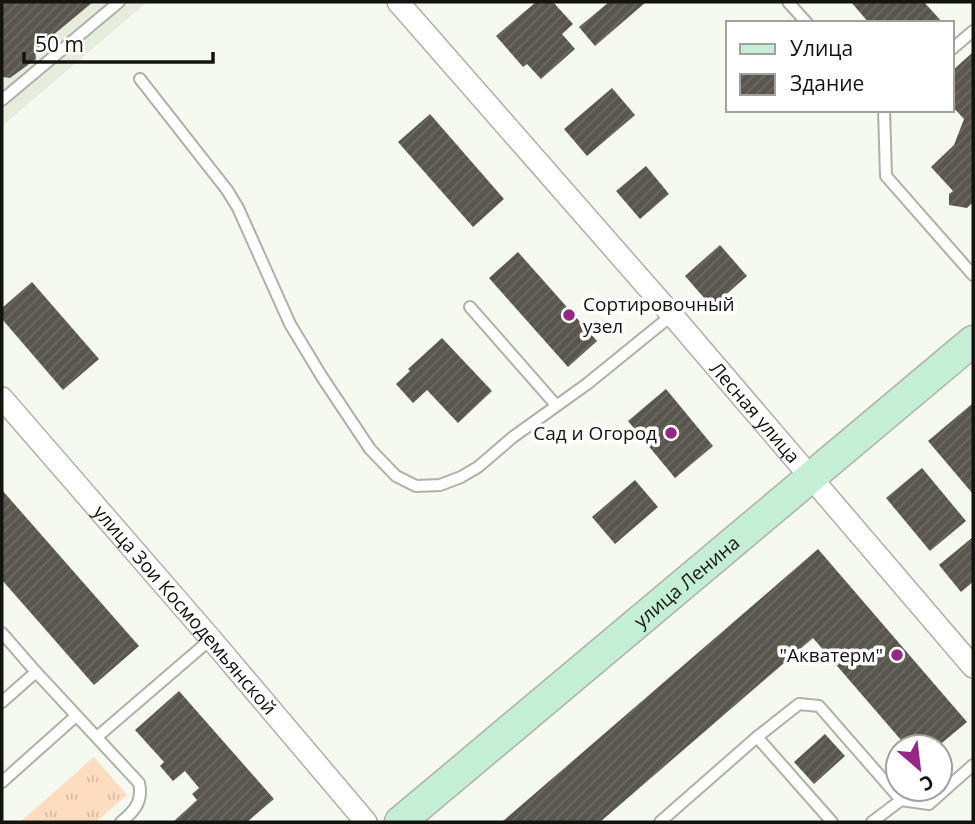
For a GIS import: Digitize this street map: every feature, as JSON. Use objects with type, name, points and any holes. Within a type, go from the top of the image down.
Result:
[{"type":"main road","name":"улица Ленина","points":[[400,822],[973,341]]},
{"type":"street","name":"Лесная улица","points":[[398,2],[672,314],[973,667]]},
{"type":"street","name":"улица Зои Космодемьянской","points":[[2,398],[366,822]]},
{"type":"lane","points":[[2,100],[119,2]]},
{"type":"lane","points":[[788,2],[805,21]]},
{"type":"lane","points":[[954,47],[973,31]]},
{"type":"lane","points":[[140,79],[227,190],[238,208],[290,324],[370,449],[396,476],[415,486],[440,485],[478,467],[587,384],[672,314]]},
{"type":"lane","points":[[884,112],[886,176],[973,275]]},
{"type":"lane","points":[[470,307],[556,405]]},
{"type":"lane","points":[[2,633],[139,783],[139,804],[121,822]]},
{"type":"lane","points":[[97,737],[211,639]]},
{"type":"lane","points":[[2,702],[36,672]]},
{"type":"lane","points":[[660,822],[799,704],[819,706],[884,781]]},
{"type":"lane","points":[[2,782],[76,716]]},
{"type":"lane","points":[[757,737],[832,822]]},
{"type":"lane","points":[[954,782],[973,765]]},
{"type":"lane","points":[[872,822],[897,803]]},
{"type":"shaded area","points":[[2,2],[147,2],[2,126]]},
{"type":"green space","points":[[94,757],[127,795],[96,822],[20,822]]},
{"type":"building","points":[[2,2],[93,2],[35,50],[36,59],[10,78],[2,77]]},
{"type":"building","points":[[536,2],[553,2],[573,24],[562,34],[575,49],[541,79],[527,64],[523,67],[496,36]]},
{"type":"building","points":[[609,2],[646,2],[595,46],[579,27]]},
{"type":"building","points":[[851,2],[924,2],[941,21],[867,21]]},
{"type":"building","points":[[973,52],[973,202],[967,208],[949,205],[949,194],[953,191],[931,167],[954,145],[964,119],[954,108],[954,69]]},
{"type":"building","points":[[612,88],[635,115],[587,156],[564,129]]},
{"type":"building","points":[[430,114],[504,199],[473,227],[398,142]]},
{"type":"building","points":[[646,166],[669,194],[640,219],[616,191]]},
{"type":"building","points":[[720,245],[747,276],[712,307],[685,276]]},
{"type":"building","points":[[518,252],[597,341],[568,367],[489,278]]},
{"type":"building","points":[[32,282],[99,359],[63,390],[2,319],[2,308]]},
{"type":"building","points":[[442,338],[492,391],[458,423],[427,390],[413,403],[396,384],[410,371],[408,369]]},
{"type":"building","name":"Сад и Огород","points":[[666,389],[713,446],[675,478],[628,421]]},
{"type":"building","points":[[973,403],[973,494],[928,441]]},
{"type":"building","points":[[922,468],[966,521],[930,551],[886,498]]},
{"type":"building","points":[[635,480],[658,507],[615,544],[592,517]]},
{"type":"building","points":[[2,490],[139,646],[94,685],[2,580]]},
{"type":"building","points":[[973,537],[973,582],[961,592],[939,565]]},
{"type":"building","points":[[818,549],[967,722],[954,733],[895,733],[813,638],[600,822],[502,822]]},
{"type":"building","points":[[179,691],[274,799],[247,822],[173,822],[197,800],[192,794],[199,788],[185,771],[173,781],[160,766],[164,762],[135,730]]},
{"type":"building","points":[[825,734],[845,756],[814,784],[794,762]]},
{"type":"place","name":"Сортировочный узел","points":[[569,315]]},
{"type":"place","name":"Сад и Огород","points":[[671,433]]},
{"type":"place","name":"\"Акватерм\"","points":[[897,655]]}]
